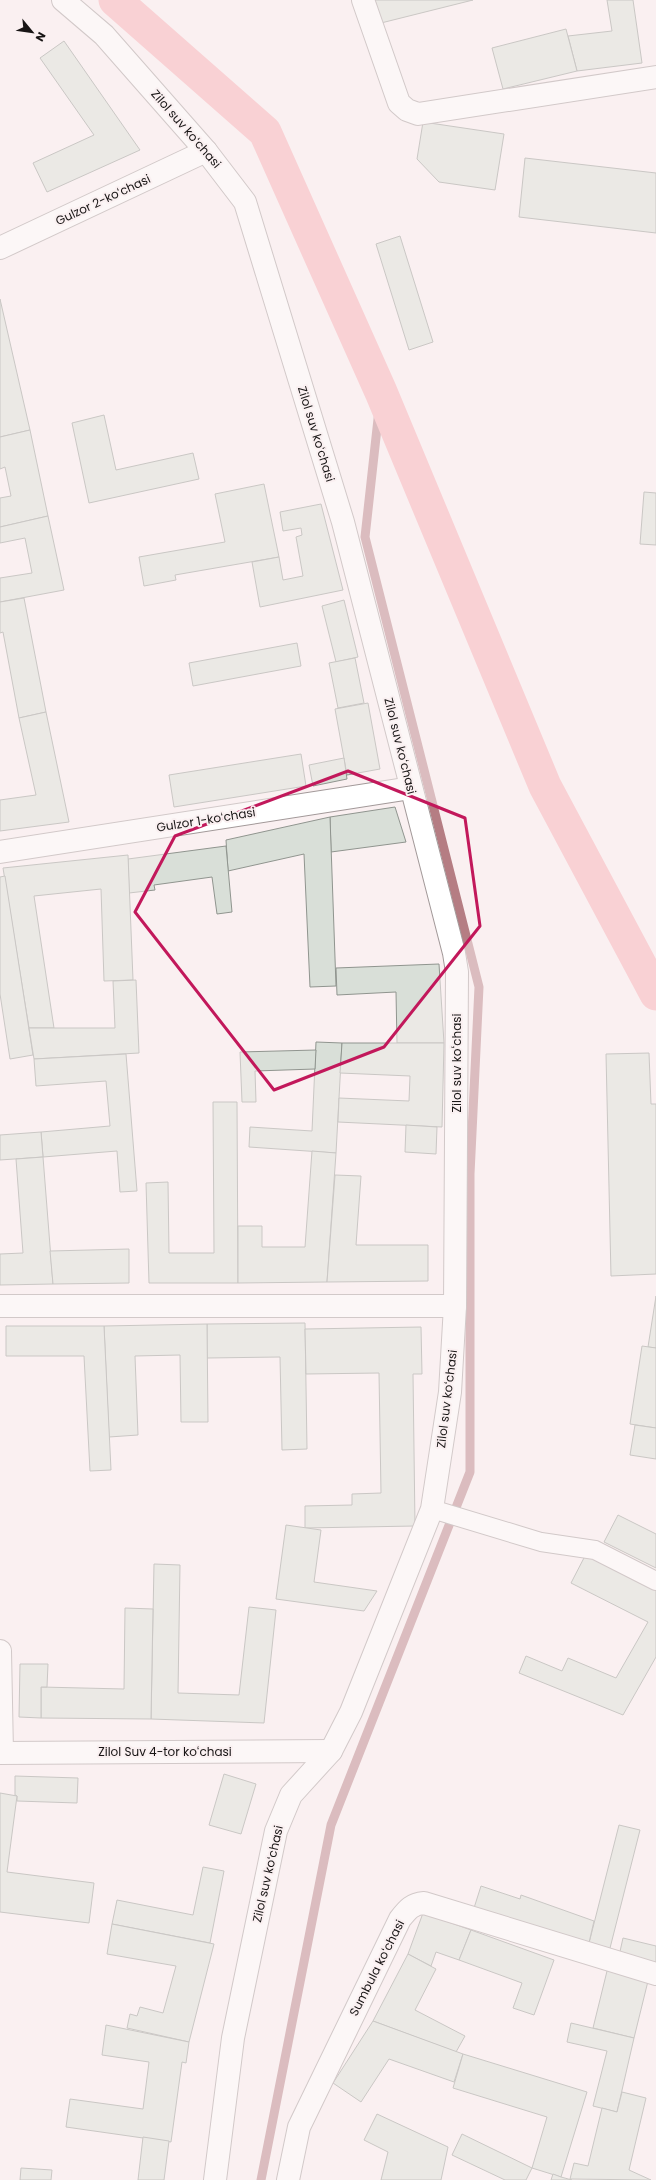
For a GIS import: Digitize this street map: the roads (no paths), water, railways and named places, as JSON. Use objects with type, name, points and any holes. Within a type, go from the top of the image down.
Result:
[{"type":"street","name":"Zilol suv koʻchasi","points":[[63,0],[104,36],[206,151],[246,202],[342,522],[454,953],[457,972],[455,1306],[450,1392],[435,1510],[351,1712],[331,1751],[291,1795],[276,1831],[233,2038],[215,2180]]},
{"type":"street","points":[[362,0],[399,103],[408,110],[418,114],[656,77]]},
{"type":"street","name":"Gulzor 2-koʻchasi","points":[[0,248],[206,151]]},
{"type":"street","name":"Gulzor 1-koʻchasi","points":[[0,852],[411,788]]},
{"type":"street","points":[[0,1306],[455,1306]]},
{"type":"street","points":[[0,1651],[1,1754]]},
{"type":"street","name":"Zilol Suv 4-tor koʻchasi","points":[[1,1754],[331,1751]]},
{"type":"street","name":"Sumbula koʻchasi","points":[[288,2180],[299,2127],[400,1919],[414,1904],[424,1903],[656,1974]]},
{"type":"lane","points":[[435,1510],[468,1518],[541,1542],[595,1550],[656,1581]]},
{"type":"waterway","points":[[115,0],[265,132],[381,392],[545,786],[656,994]]},
{"type":"waterway","points":[[261,2180],[331,1825],[470,1472],[470,1174],[479,987],[365,537],[381,392]]}]
